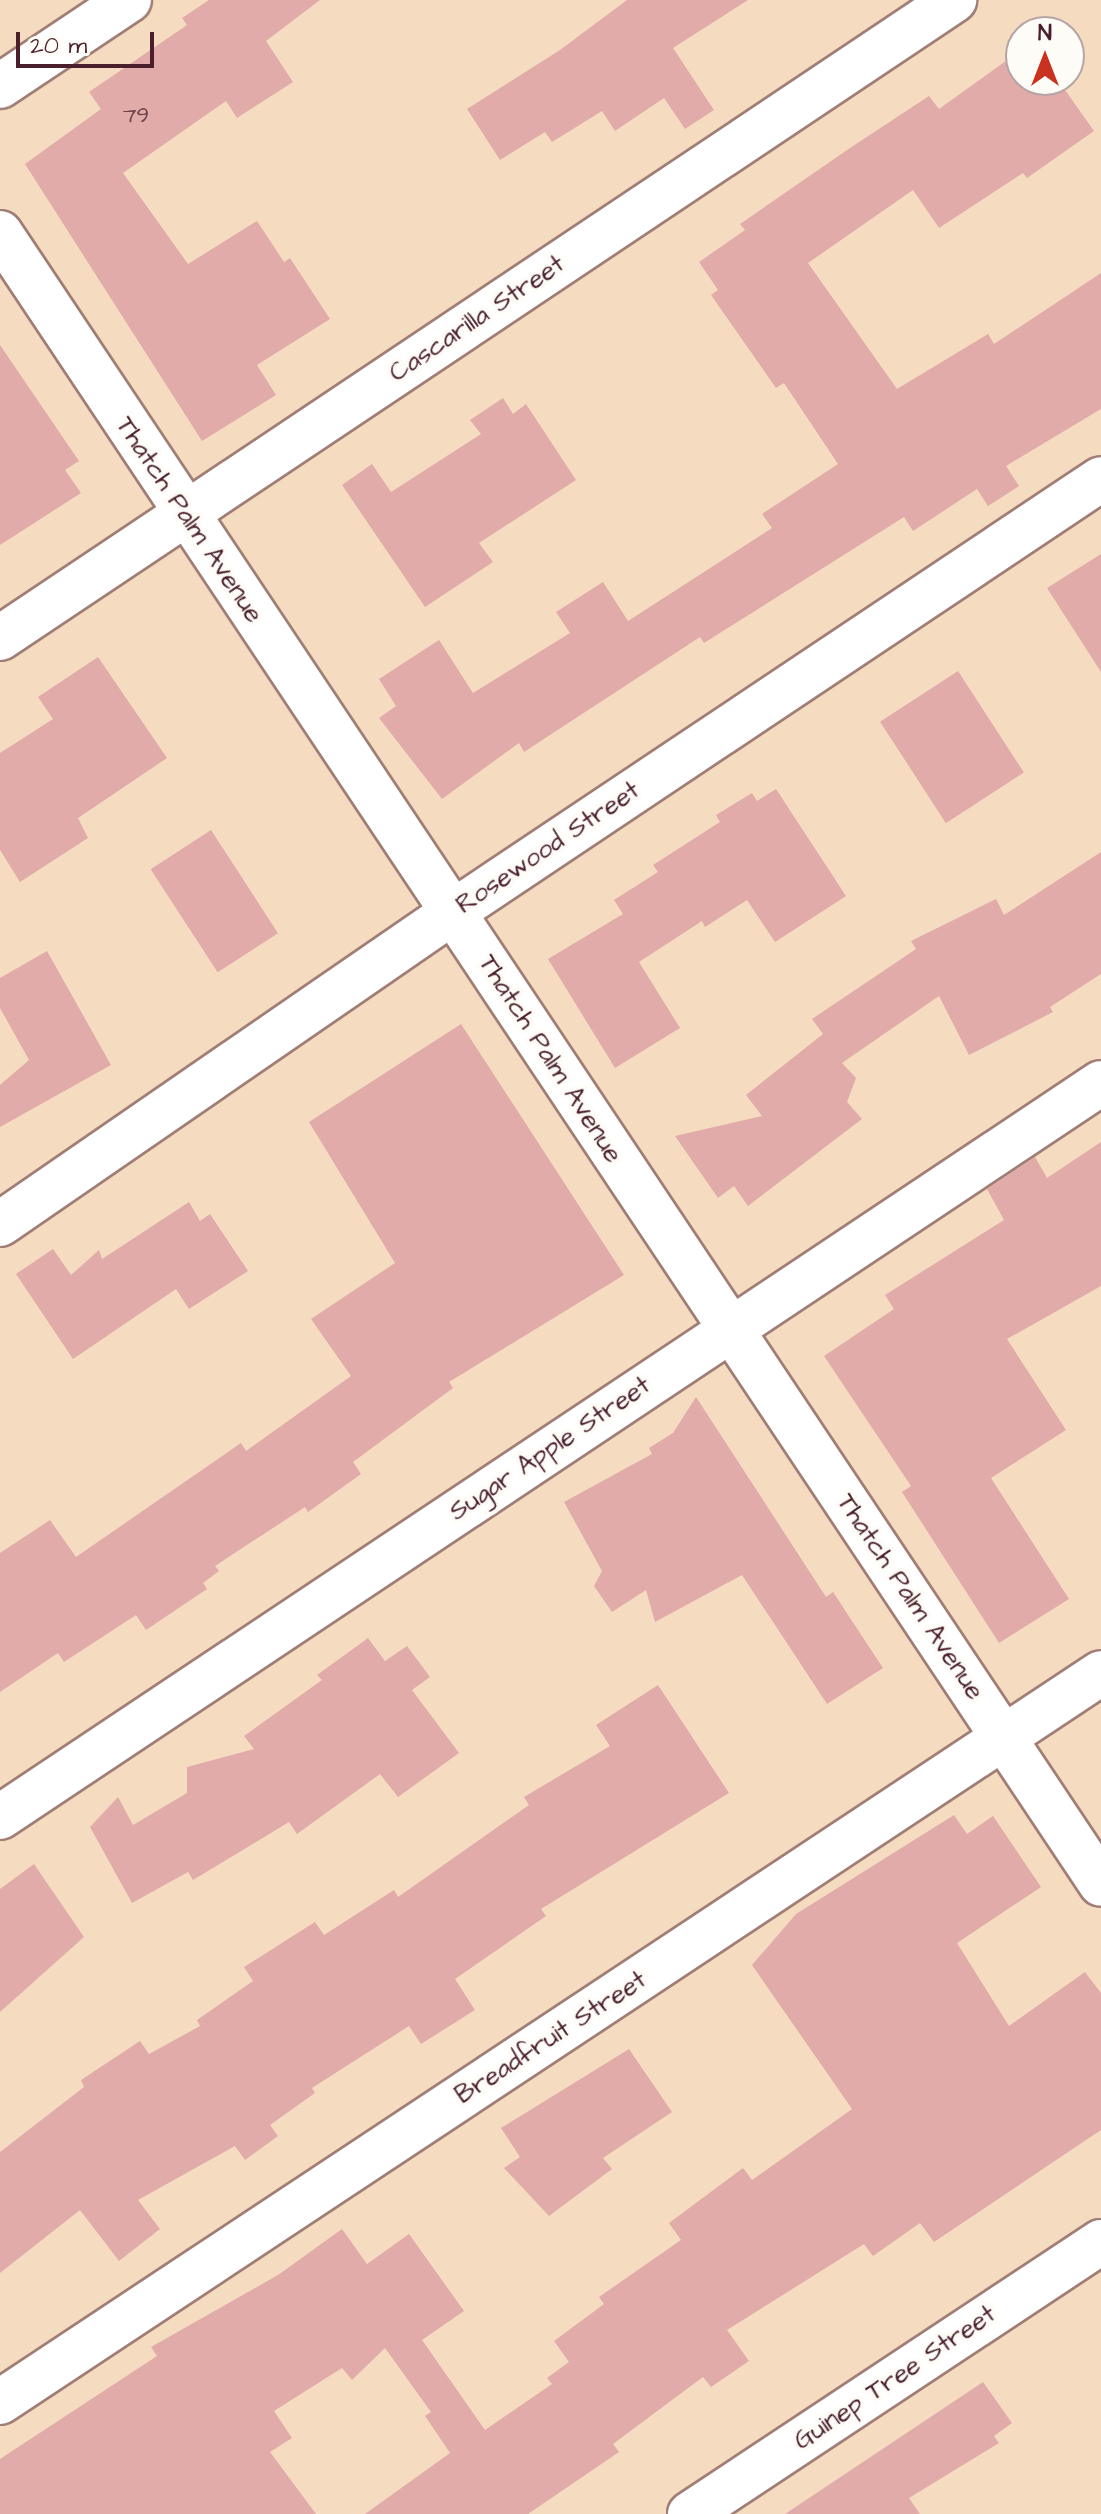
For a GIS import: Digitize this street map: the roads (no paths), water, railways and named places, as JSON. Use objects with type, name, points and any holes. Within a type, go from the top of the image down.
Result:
[{"type":"street","points":[[0,86],[129,0]]},
{"type":"street","name":"Cascarilla Street","points":[[0,638],[954,0]]},
{"type":"street","name":"Thatch Palm Avenue","points":[[0,233],[184,515],[453,912],[727,1330],[1101,1884]]},
{"type":"street","name":"Rosewood Street","points":[[0,1224],[453,912],[1101,479]]},
{"type":"street","name":"Sugar Apple Street","points":[[0,1817],[1101,1083]]},
{"type":"street","name":"Breadfruit Street","points":[[0,2402],[1101,1673]]},
{"type":"street","name":"Guinep Tree Street","points":[[690,2514],[1101,2242]]}]
